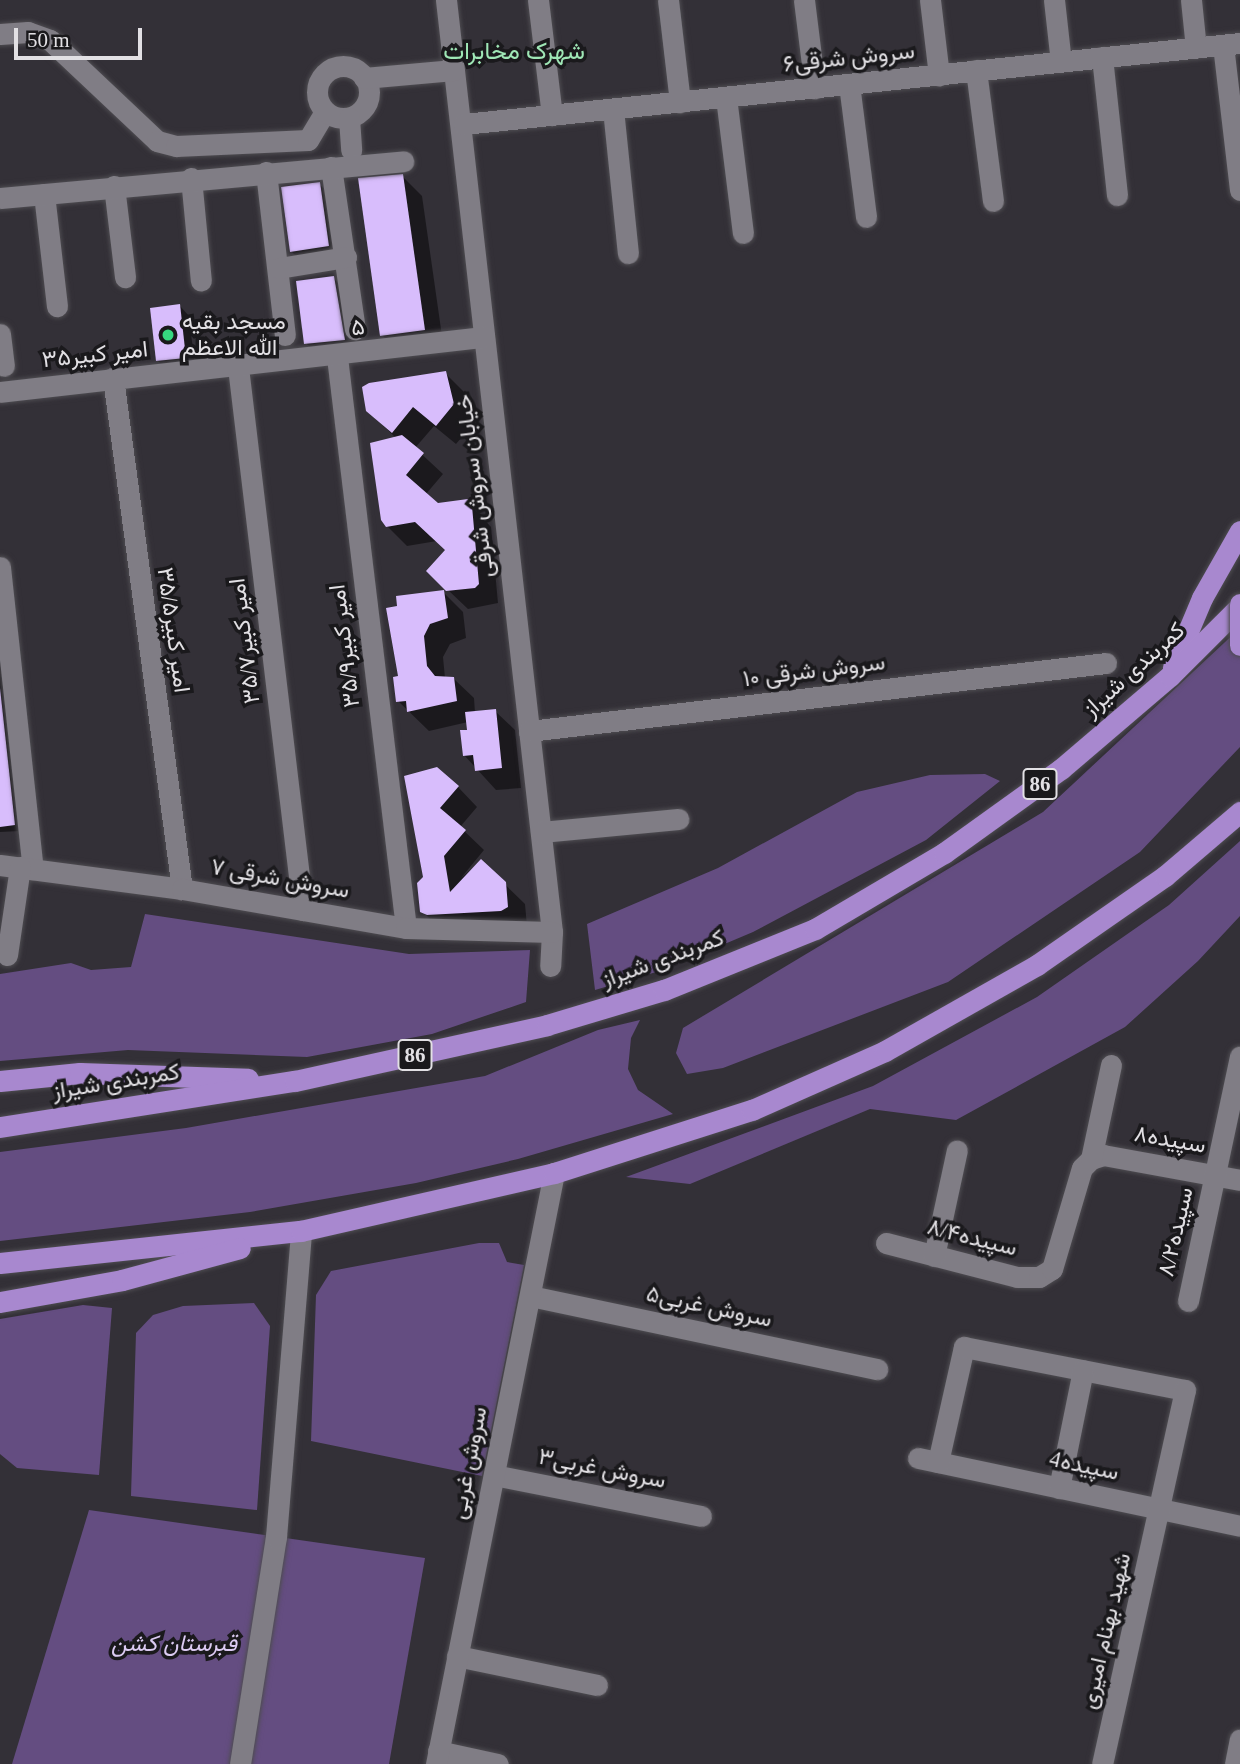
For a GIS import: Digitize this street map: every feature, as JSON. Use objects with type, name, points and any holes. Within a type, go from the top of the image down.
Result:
[{"type":"highway","points":[[1170,676],[1202,598],[1240,531]]},
{"type":"highway","points":[[1240,605],[1240,645]]},
{"type":"highway","name":"کمربندی شیراز","points":[[0,1127],[295,1081],[547,1025],[664,990],[815,929],[944,853],[1061,769],[1170,676],[1240,605]]},
{"type":"highway","points":[[0,1302],[122,1280],[301,1231],[554,1173],[752,1110],[885,1051],[1037,965],[1165,876],[1240,812]]},
{"type":"highway","points":[[0,1081],[80,1073],[295,1081]]},
{"type":"highway","points":[[0,1263],[301,1231]]},
{"type":"street","name":"خیابان سروش شرقی","points":[[446,0],[454,70],[464,124],[484,337],[552,932],[550,966]]},
{"type":"street","points":[[538,0],[552,115]]},
{"type":"street","points":[[668,0],[680,102]]},
{"type":"street","points":[[804,0],[815,88]]},
{"type":"street","points":[[930,0],[939,75]]},
{"type":"street","points":[[1054,0],[1061,62]]},
{"type":"street","points":[[1191,0],[1196,48]]},
{"type":"street","points":[[0,34],[27,32],[50,40],[157,141],[176,146],[307,141],[325,112]]},
{"type":"street","points":[[1232,44],[1240,190]]},
{"type":"street","name":"سروش شرقی۶","points":[[464,124],[1232,44]]},
{"type":"street","points":[[1102,57],[1117,195]]},
{"type":"street","points":[[349,118],[325,112],[317,96],[326,72],[342,66],[365,78],[454,70]]},
{"type":"street","points":[[976,71],[993,201]]},
{"type":"street","points":[[349,118],[367,102],[365,78]]},
{"type":"street","points":[[849,84],[866,217]]},
{"type":"street","points":[[726,97],[743,233]]},
{"type":"street","points":[[613,109],[628,253]]},
{"type":"street","points":[[349,118],[351,150]]},
{"type":"street","points":[[0,198],[191,178],[403,161]]},
{"type":"street","points":[[331,167],[355,329]]},
{"type":"street","points":[[266,172],[285,335]]},
{"type":"street","points":[[191,178],[201,281]]},
{"type":"street","points":[[114,186],[125,277]]},
{"type":"street","points":[[44,194],[57,306]]},
{"type":"street","points":[[279,268],[346,257]]},
{"type":"street","points":[[0,334],[4,366]]},
{"type":"street","name":"۵","points":[[238,367],[484,337]]},
{"type":"street","name":"امیر کبیر۳۵/۹","points":[[337,357],[406,928]]},
{"type":"street","name":"امیر کبیر۳۵","points":[[0,392],[113,378],[238,367]]},
{"type":"street","name":"امیر کبیر۳۵/۷","points":[[238,367],[303,910]]},
{"type":"street","name":"امیر کبیر۳۵/۵","points":[[113,378],[182,889]]},
{"type":"street","points":[[0,567],[18,867],[7,955]]},
{"type":"street","name":"سروش شرقی ۱۰","points":[[529,731],[1106,663]]},
{"type":"street","points":[[541,832],[678,819]]},
{"type":"street","name":"سروش شرقی ۷","points":[[18,867],[182,889],[406,928],[552,932]]},
{"type":"street","name":"سپیده۸/۲","points":[[1188,1301],[1240,1056]]},
{"type":"street","points":[[1091,1159],[1111,1065]]},
{"type":"street","points":[[934,1256],[957,1150]]},
{"type":"street","name":"سپیده۸","points":[[1091,1159],[1103,1155],[1240,1180]]},
{"type":"street","name":"سپیده۸/۴","points":[[886,1243],[1017,1278],[1045,1273],[1052,1269],[1082,1168],[1091,1159]]},
{"type":"street","name":"سروش غربی","points":[[437,1758],[554,1173]]},
{"type":"street","points":[[240,1764],[276,1537],[301,1231]]},
{"type":"street","name":"سروش غربی۵","points":[[530,1296],[877,1369]]},
{"type":"street","name":"4سپیده","points":[[1083,1370],[964,1347],[928,1460],[1240,1526]]},
{"type":"street","points":[[1059,1488],[1083,1370]]},
{"type":"street","name":"شهید بهنام امیری","points":[[1083,1370],[1185,1390],[1162,1510],[1102,1764]]},
{"type":"street","name":"سروش غربی۳","points":[[494,1475],[701,1516]]},
{"type":"street","points":[[457,1656],[597,1685]]},
{"type":"street","points":[[1235,1764],[1240,1739]]},
{"type":"street","points":[[437,1758],[498,1764]]},
{"type":"green space","points":[[1240,628],[1240,747],[1140,852],[948,982],[723,1068],[687,1074],[676,1053],[683,1028],[1043,812]]},
{"type":"green space","points":[[985,774],[1000,781],[926,840],[753,932],[663,970],[595,990],[587,924],[718,868],[857,792],[930,775]]},
{"type":"green space","points":[[1240,841],[1240,916],[1198,961],[1125,1027],[956,1120],[870,1109],[690,1184],[626,1177],[873,1086],[1037,997],[1169,905]]},
{"type":"green space","points":[[145,914],[409,954],[530,950],[526,1002],[432,1034],[307,1057],[128,1050],[0,1061],[0,974],[71,963],[91,970],[131,967]]},
{"type":"green space","points":[[640,1020],[631,1038],[628,1069],[638,1090],[673,1114],[518,1159],[416,1183],[250,1212],[0,1241],[0,1152],[186,1128],[485,1076],[598,1030]]},
{"type":"green space","points":[[479,1243],[499,1243],[507,1262],[524,1265],[482,1476],[311,1441],[316,1295],[331,1271]]},
{"type":"green space","points":[[254,1303],[270,1326],[257,1510],[131,1496],[136,1333],[153,1315],[183,1306]]},
{"type":"green space","points":[[83,1305],[112,1308],[99,1475],[17,1468],[0,1454],[0,1319]]},
{"type":"green space","name":"قبرستان کشن","points":[[89,1510],[425,1558],[389,1764],[12,1764]]},
{"type":"building","points":[[403,174],[425,330],[380,336],[358,178]]},
{"type":"building","points":[[320,182],[329,246],[290,252],[281,187]]},
{"type":"building","points":[[334,276],[345,340],[304,344],[296,281]]},
{"type":"building","name":"مسجد بقیه الله الاعظم","points":[[180,304],[186,358],[156,361],[150,308]]},
{"type":"building","points":[[446,371],[454,404],[436,426],[413,407],[392,433],[366,411],[362,387],[369,383]]},
{"type":"building","points":[[402,435],[424,453],[406,475],[438,503],[468,499],[472,506],[479,584],[475,588],[446,591],[426,571],[445,550],[415,522],[386,527],[381,520],[370,443]]},
{"type":"building","points":[[444,590],[448,618],[430,624],[424,636],[427,666],[435,676],[454,677],[457,701],[407,712],[406,701],[396,702],[393,677],[398,676],[386,608],[397,606],[396,596]]},
{"type":"building","points":[[0,688],[15,825],[0,827]]},
{"type":"building","points":[[496,709],[502,768],[475,771],[473,755],[463,756],[460,730],[467,730],[465,712]]},
{"type":"building","points":[[437,767],[459,786],[440,808],[466,830],[444,856],[450,892],[481,859],[506,882],[508,907],[501,911],[427,915],[420,912],[417,883],[423,877],[404,776]]},
{"type":"place","name":"مسجد بقیه الله الاعظم","points":[[168,335]]},
{"type":"district","name":"شهرک مخابرات","points":[[514,52]]}]
